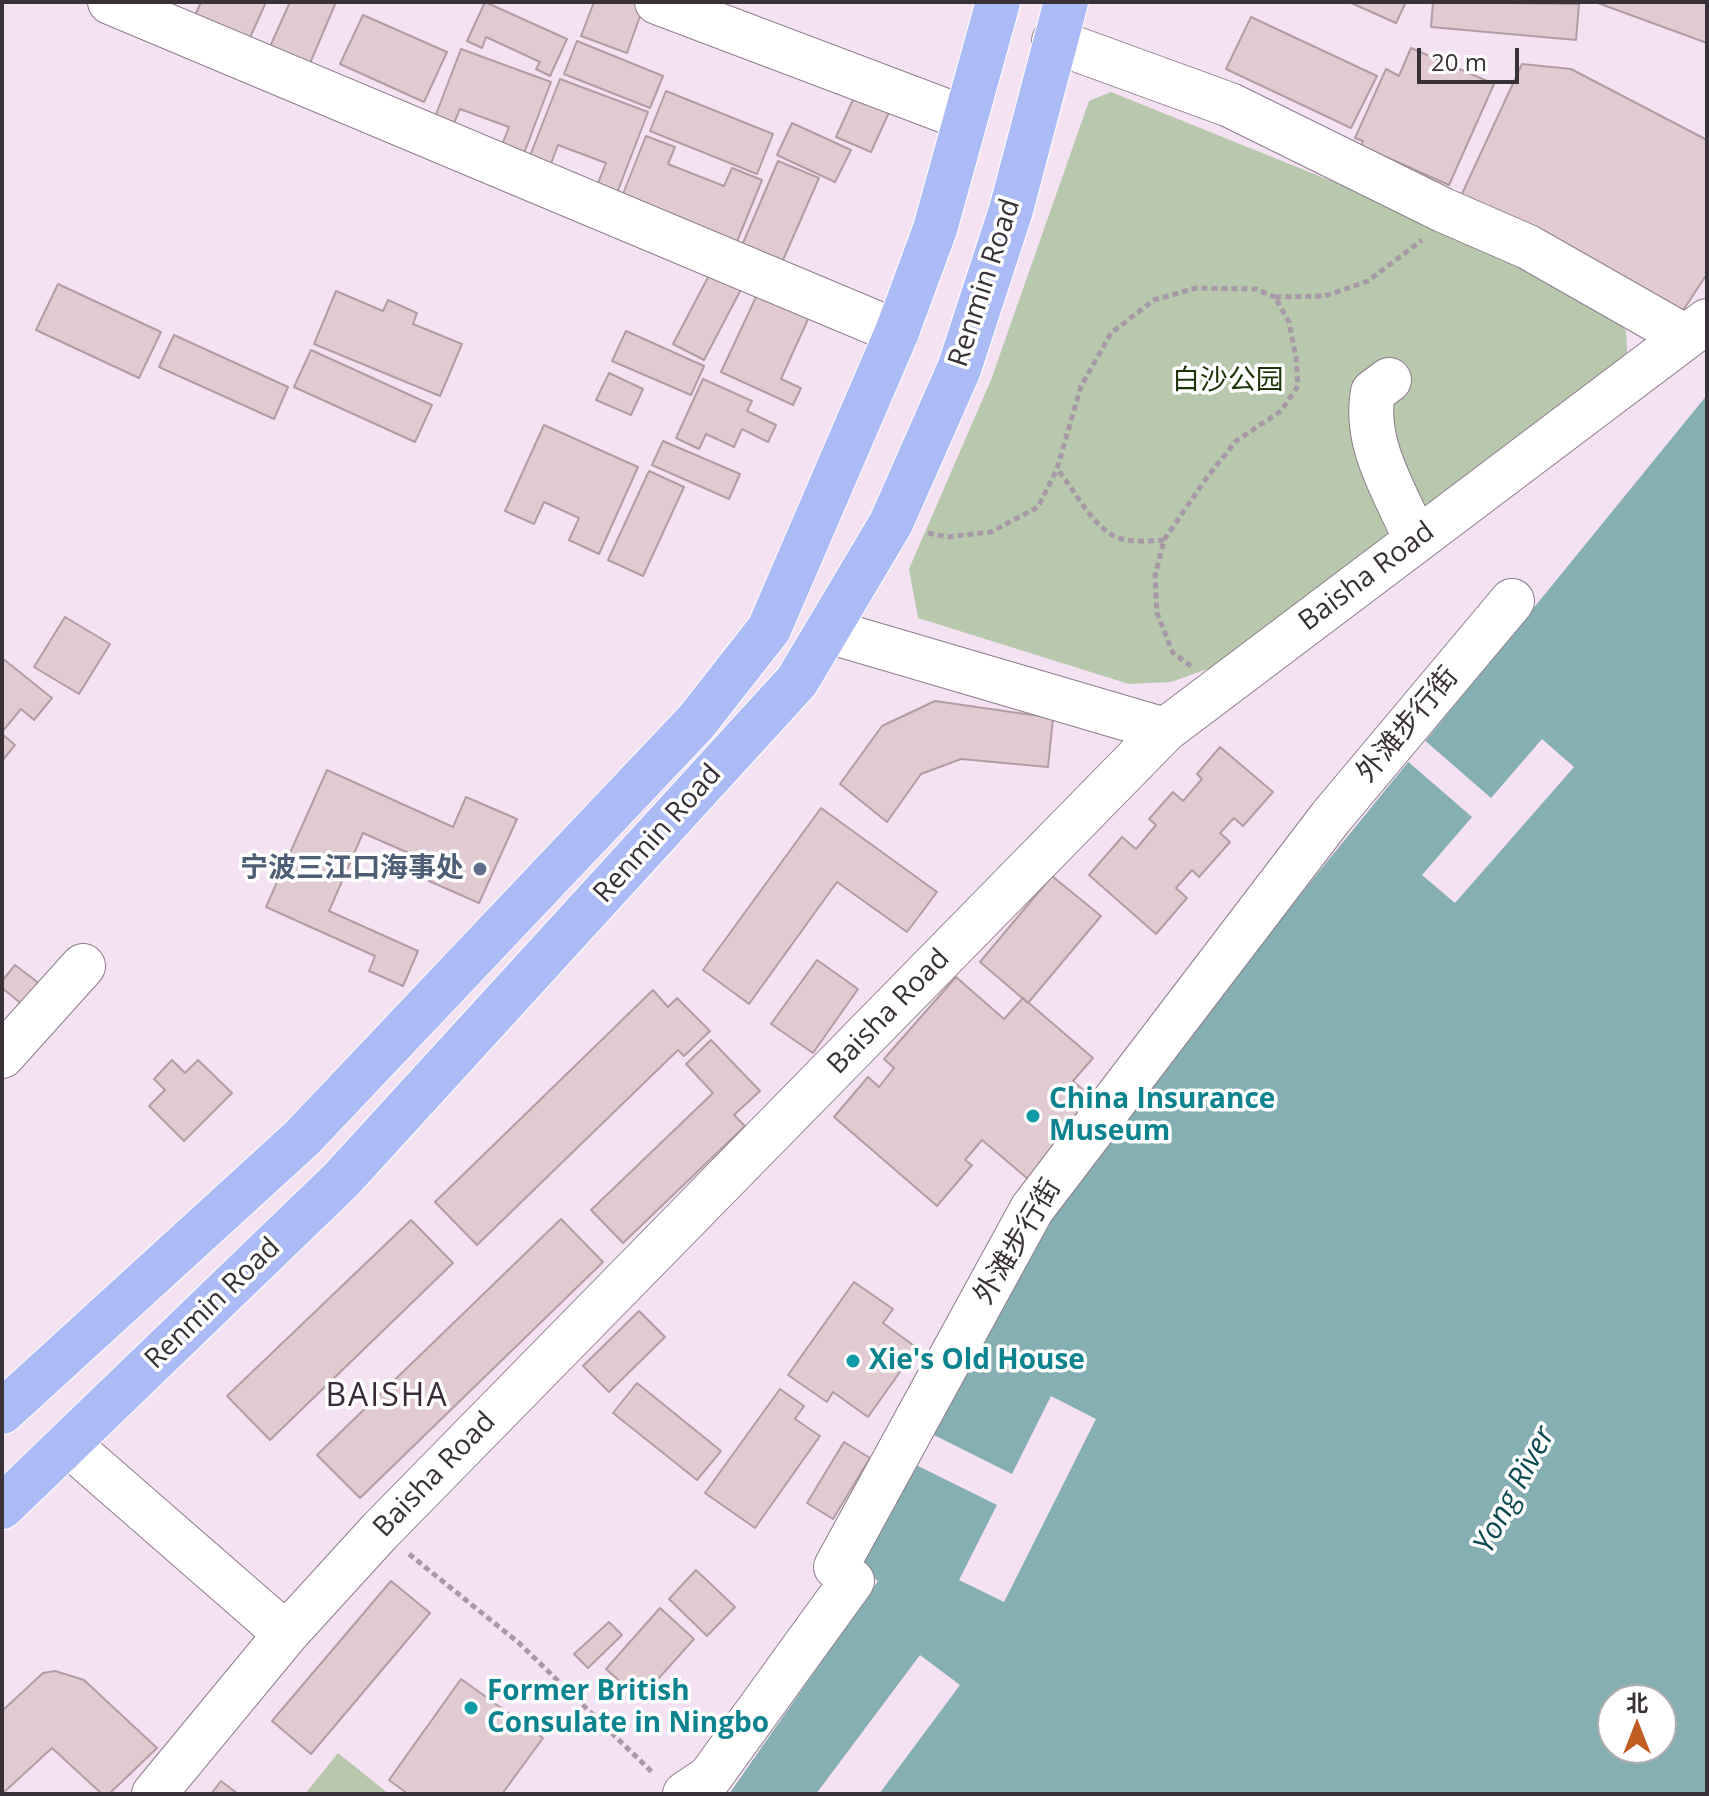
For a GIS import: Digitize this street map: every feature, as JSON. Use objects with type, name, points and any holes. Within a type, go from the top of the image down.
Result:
[{"type":"main road","name":"Renmin Road","points":[[2,1412],[302,1138],[696,722],[769,629],[897,332],[935,229],[998,2]]},
{"type":"main road","name":"Renmin Road","points":[[2,1507],[341,1180],[797,681],[891,523],[959,369],[1011,210],[1060,22]]},
{"type":"main road","points":[[2,1419],[58,1452]]},
{"type":"street","points":[[110,2],[897,332]]},
{"type":"street","points":[[657,2],[964,118]]},
{"type":"street","points":[[1060,22],[1443,210],[1528,247],[1697,329]]},
{"type":"street","name":"Baisha Road","points":[[154,1794],[286,1634],[380,1531],[1165,730],[1697,329]]},
{"type":"street","points":[[1389,380],[1373,392],[1369,414],[1373,441],[1416,540]]},
{"type":"street","name":"外滩步行街","points":[[674,1789],[710,1777],[852,1581],[836,1567],[1032,1209],[1331,817],[1512,601]]},
{"type":"street","points":[[828,631],[1165,730]]},
{"type":"street","points":[[2,1056],[83,966]]},
{"type":"street","points":[[58,1452],[286,1634]]},
{"type":"path","points":[[891,523],[947,537],[991,532],[1038,507],[1057,469],[1081,386],[1111,333],[1154,300],[1196,288],[1256,289],[1275,297],[1325,296],[1368,281],[1421,240],[1443,210]]},
{"type":"path","points":[[1220,688],[1173,653],[1157,613],[1155,576],[1164,540],[1236,441],[1281,411],[1298,386],[1289,322],[1275,297]]},
{"type":"path","points":[[1057,469],[1092,518],[1114,537],[1136,541],[1164,540]]},
{"type":"path","points":[[380,1531],[519,1643],[674,1789]]},
{"type":"green space","name":"白沙公园","points":[[1111,92],[1349,188],[1553,276],[1608,307],[1626,331],[1628,364],[1213,667],[1171,682],[1129,684],[918,618],[909,569],[991,380],[1089,101]]},
{"type":"green space","points":[[338,1753],[389,1794],[305,1794]]},
{"type":"water","name":"Yong River","points":[[1707,395],[1707,1794],[729,1794],[878,1581],[859,1566],[1059,1191]]},
{"type":"pier","points":[[1422,738],[1491,798],[1542,739],[1574,767],[1455,903],[1422,875],[1472,817],[1405,759]]},
{"type":"pier","points":[[1051,1396],[1096,1419],[1004,1602],[959,1580],[997,1505],[910,1462],[926,1431],[1012,1474]]},
{"type":"pier","points":[[920,1655],[960,1685],[879,1794],[816,1794]]},
{"type":"building","points":[[201,2],[266,2],[248,42],[194,18]]},
{"type":"building","points":[[290,2],[336,2],[308,68],[268,51]]},
{"type":"building","points":[[485,2],[567,39],[550,76],[536,69],[540,62],[486,37],[482,48],[467,41]]},
{"type":"building","points":[[594,2],[645,2],[627,53],[581,36]]},
{"type":"building","points":[[1349,2],[1406,2],[1396,23]]},
{"type":"building","points":[[1433,2],[1579,4],[1576,40],[1431,27]]},
{"type":"building","points":[[1595,2],[1707,2],[1707,43]]},
{"type":"building","points":[[363,15],[447,52],[424,102],[340,64]]},
{"type":"building","points":[[1251,17],[1377,76],[1351,128],[1226,69]]},
{"type":"building","points":[[577,41],[663,76],[650,108],[564,74]]},
{"type":"building","points":[[1411,48],[1494,84],[1449,185],[1361,146],[1363,141],[1355,138],[1386,69],[1399,76]]},
{"type":"building","points":[[461,49],[551,82],[520,164],[498,155],[509,127],[460,109],[450,132],[432,125]]},
{"type":"building","points":[[1522,64],[1571,69],[1707,140],[1707,274],[1682,312],[1461,196]]},
{"type":"building","points":[[560,79],[648,112],[614,201],[594,193],[606,163],[558,145],[547,174],[526,166]]},
{"type":"building","points":[[666,91],[773,134],[757,174],[650,131]]},
{"type":"building","points":[[856,93],[891,108],[871,152],[836,137]]},
{"type":"building","points":[[792,123],[851,150],[835,182],[777,155]]},
{"type":"building","points":[[646,136],[675,147],[668,164],[724,186],[732,168],[762,180],[734,249],[619,204]]},
{"type":"building","points":[[778,161],[819,178],[780,267],[740,250]]},
{"type":"building","points":[[716,262],[747,278],[704,360],[673,344]]},
{"type":"building","points":[[764,280],[809,317],[781,379],[801,388],[793,405],[721,372]]},
{"type":"building","points":[[58,284],[161,332],[139,378],[36,330]]},
{"type":"building","points":[[336,291],[383,311],[388,300],[417,313],[413,324],[462,344],[440,396],[314,344]]},
{"type":"building","points":[[626,331],[704,366],[691,395],[612,361]]},
{"type":"building","points":[[174,335],[288,387],[274,419],[159,367]]},
{"type":"building","points":[[311,350],[432,405],[415,442],[294,387]]},
{"type":"building","points":[[609,373],[643,389],[631,415],[596,400]]},
{"type":"building","points":[[703,379],[752,401],[747,411],[776,425],[768,442],[742,429],[734,447],[706,434],[699,449],[676,438]]},
{"type":"building","points":[[544,425],[638,467],[599,554],[569,540],[579,518],[544,502],[534,524],[505,511]]},
{"type":"building","points":[[663,441],[740,474],[729,499],[652,465]]},
{"type":"building","points":[[649,471],[684,487],[643,576],[608,560]]},
{"type":"building","points":[[65,617],[110,644],[79,694],[34,667]]},
{"type":"building","points":[[2,658],[52,698],[34,720],[21,709],[2,732]]},
{"type":"building","points":[[935,701],[1053,718],[1048,767],[961,759],[921,774],[887,822],[840,784],[882,726]]},
{"type":"building","points":[[2,734],[15,745],[2,761]]},
{"type":"building","points":[[1220,747],[1273,792],[1243,826],[1234,818],[1220,833],[1230,842],[1199,877],[1192,870],[1176,888],[1187,898],[1156,934],[1089,875],[1122,837],[1136,849],[1156,825],[1149,819],[1173,792],[1183,801],[1202,779],[1197,774]]},
{"type":"building","points":[[327,770],[453,827],[466,797],[517,819],[479,903],[429,881],[436,865],[363,833],[329,911],[418,951],[403,986],[369,971],[375,956],[266,907]]},
{"type":"building","points":[[821,808],[937,892],[907,932],[837,882],[749,1004],[703,970]]},
{"type":"building","points":[[1052,876],[1101,916],[1028,1003],[980,962]]},
{"type":"building","points":[[817,960],[858,989],[813,1053],[771,1024]]},
{"type":"building","points":[[15,965],[40,984],[23,1005],[2,988],[2,981]]},
{"type":"building","points":[[956,977],[1004,1019],[1023,998],[1093,1058],[1073,1081],[1095,1100],[1028,1179],[982,1140],[965,1160],[972,1165],[937,1206],[834,1117],[868,1077],[879,1087],[894,1068],[884,1059]]},
{"type":"building","points":[[653,990],[668,1007],[677,998],[710,1031],[684,1056],[678,1050],[477,1245],[435,1202]]},
{"type":"building","points":[[711,1040],[760,1091],[734,1115],[745,1126],[623,1243],[591,1210],[713,1093],[686,1064]]},
{"type":"building","points":[[172,1060],[185,1073],[198,1060],[232,1093],[184,1141],[149,1106],[165,1090],[154,1079]]},
{"type":"building","points":[[561,1219],[603,1262],[360,1498],[317,1455]]},
{"type":"building","points":[[411,1220],[453,1263],[270,1440],[227,1396]]},
{"type":"building","name":"Xie's Old House","points":[[854,1282],[893,1309],[883,1323],[917,1348],[868,1417],[833,1392],[827,1402],[788,1375]]},
{"type":"building","points":[[639,1311],[665,1337],[609,1392],[583,1366]]},
{"type":"building","points":[[637,1383],[721,1451],[697,1480],[613,1413]]},
{"type":"building","points":[[780,1389],[804,1406],[795,1419],[820,1436],[755,1528],[705,1493]]},
{"type":"building","points":[[844,1442],[870,1458],[833,1519],[807,1503]]},
{"type":"building","points":[[696,1570],[735,1607],[707,1636],[669,1599]]},
{"type":"building","points":[[391,1581],[430,1613],[311,1754],[272,1721]]},
{"type":"building","points":[[660,1608],[694,1639],[640,1699],[606,1669]]},
{"type":"building","points":[[609,1622],[622,1635],[588,1668],[574,1654]]},
{"type":"building","points":[[55,1671],[84,1680],[157,1748],[109,1794],[102,1794],[52,1748],[2,1794],[2,1711],[43,1673]]},
{"type":"building","name":"Former British Consulate in Ningbo","points":[[461,1679],[543,1738],[502,1794],[408,1794],[389,1780]]},
{"type":"building","points":[[221,1781],[238,1794],[211,1794]]},
{"type":"place","name":"宁波三江口海事处","points":[[480,869]]},
{"type":"place","name":"China Insurance Museum","points":[[1033,1116]]},
{"type":"place","name":"Xie's Old House","points":[[853,1361]]},
{"type":"place","name":"Former British Consulate in Ningbo","points":[[471,1708]]},
{"type":"district","name":"BAISHA","points":[[387,1397]]}]
